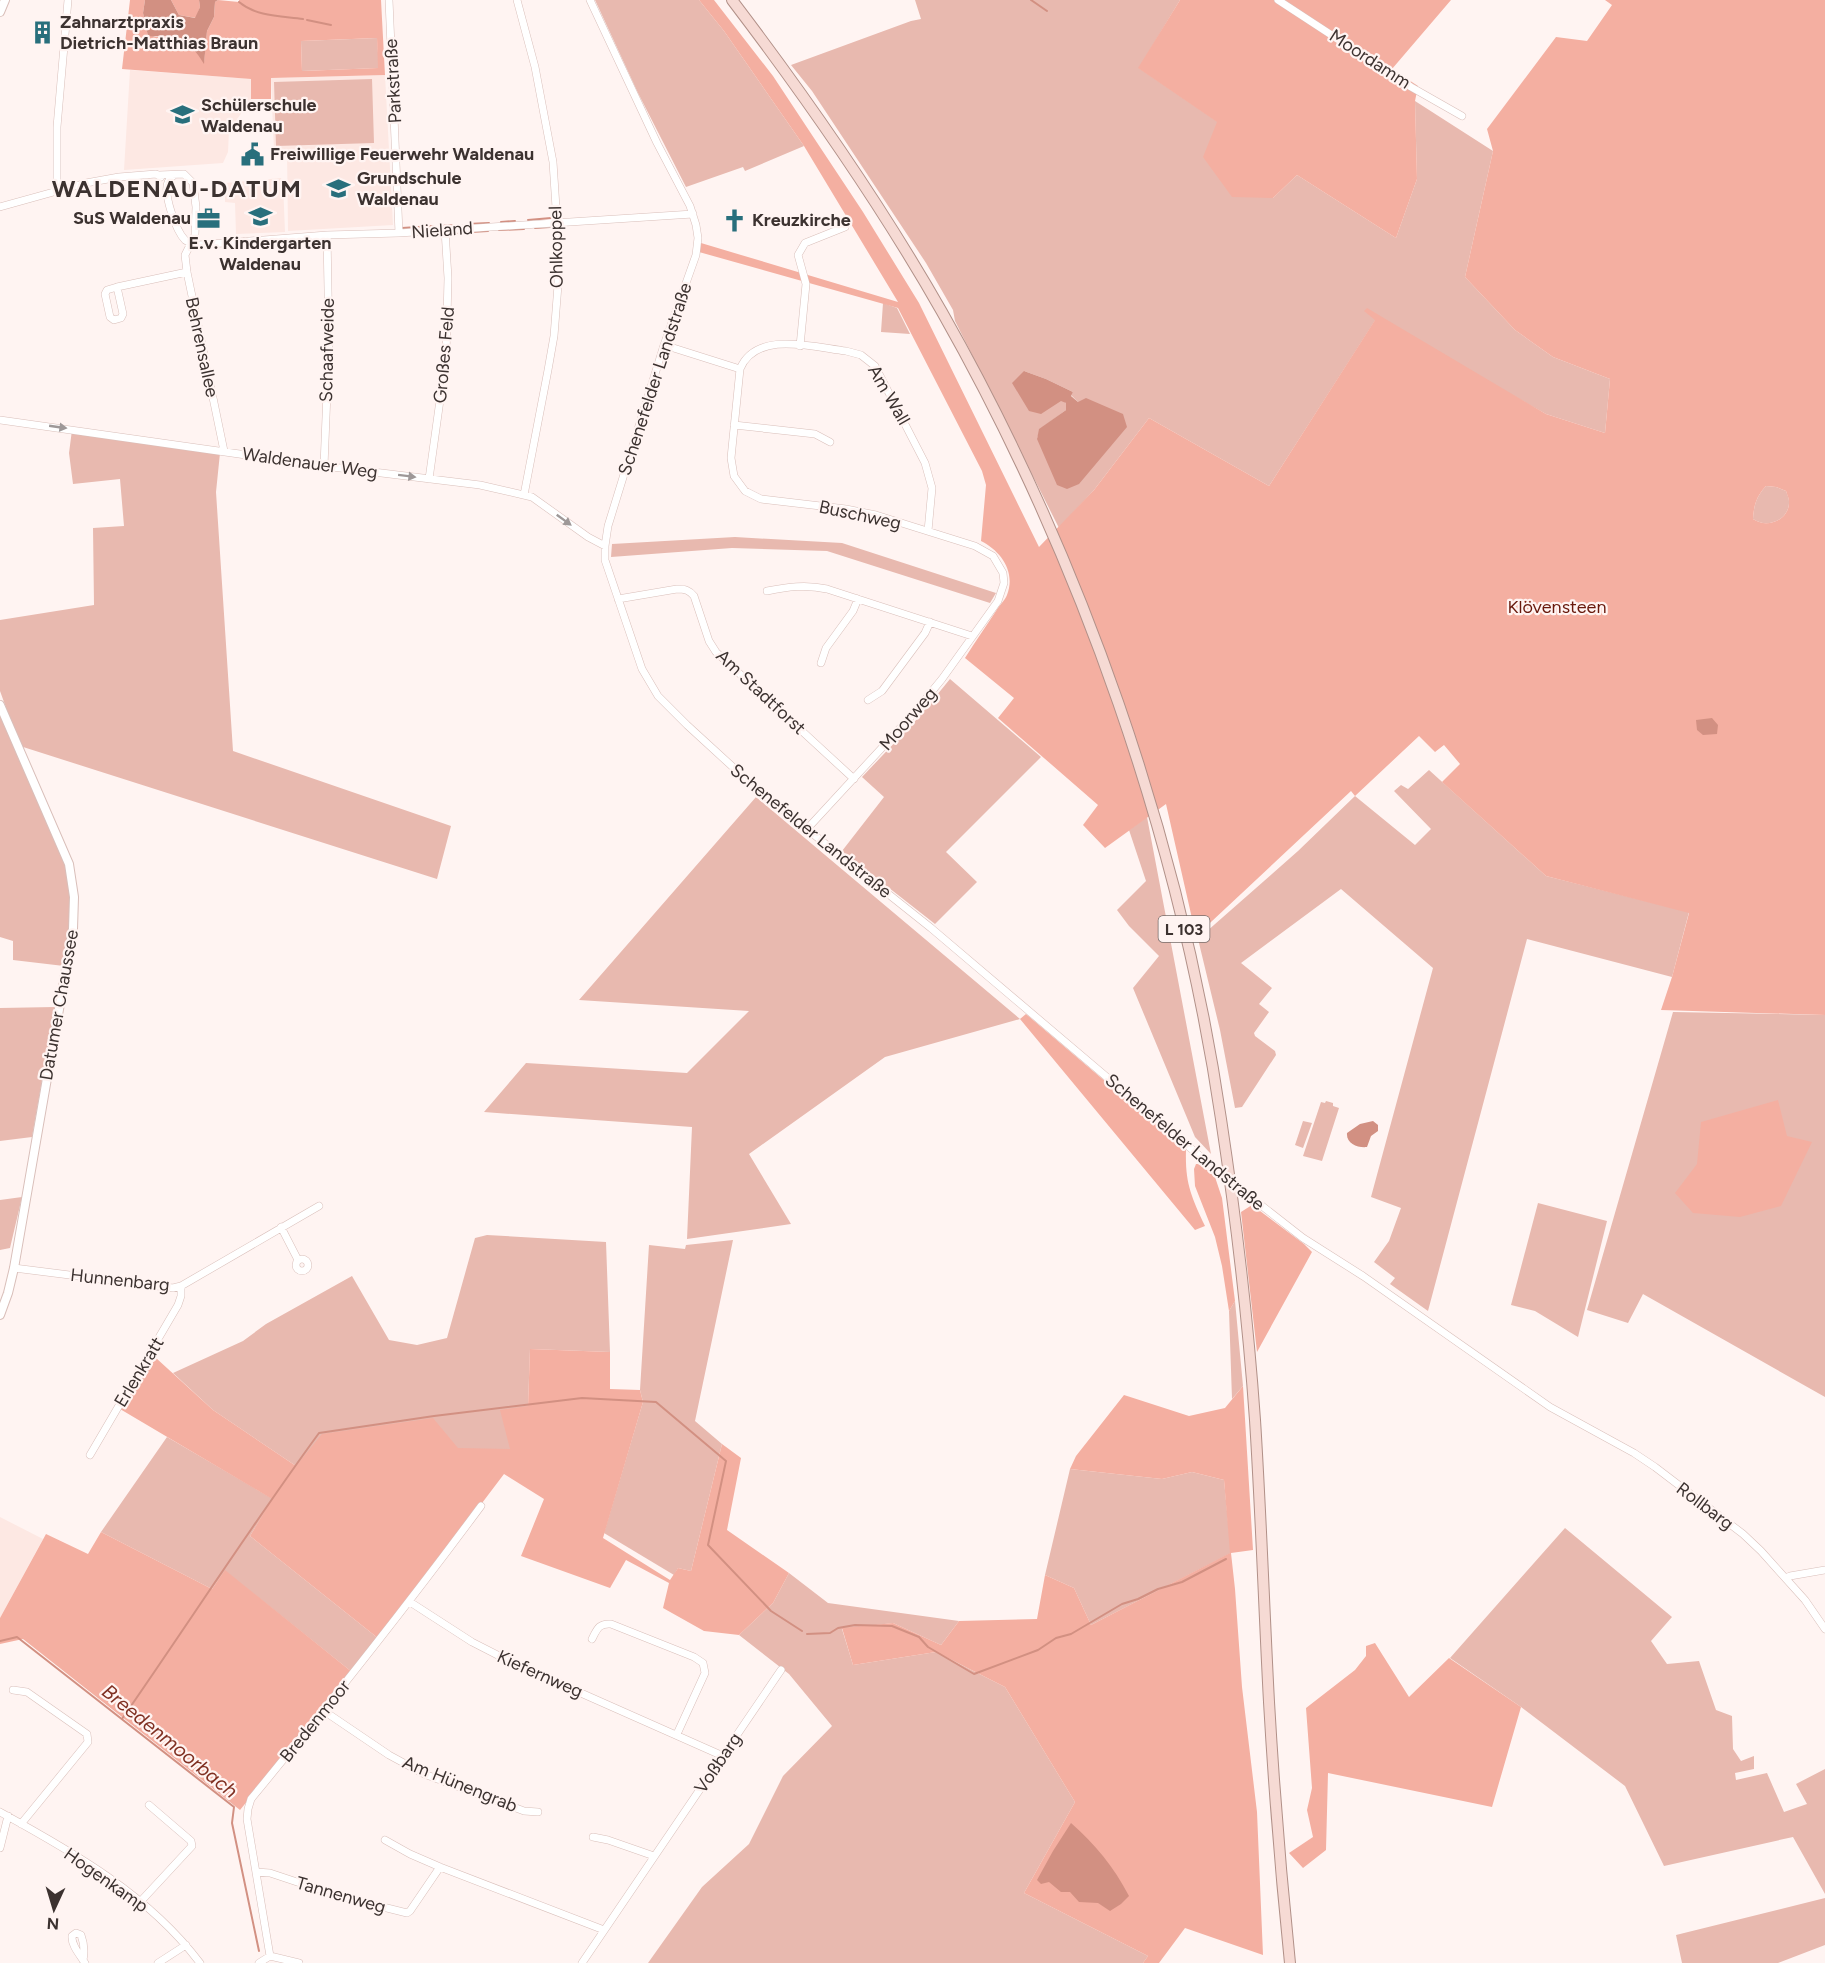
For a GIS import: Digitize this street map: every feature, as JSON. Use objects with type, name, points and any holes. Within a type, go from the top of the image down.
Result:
[{"type":"main road","name":"L 103","points":[[732,0],[796,84],[861,180],[916,268],[980,382],[1046,518],[1090,625],[1111,680],[1156,823],[1209,1042],[1237,1240],[1255,1418],[1269,1704],[1279,1851],[1290,1963]]},
{"type":"street","points":[[0,12],[5,0]]},
{"type":"street","points":[[57,190],[57,127],[68,0]]},
{"type":"street","name":"Parkstraße","points":[[389,0],[399,233]]},
{"type":"street","name":"Ohlkoppel","points":[[517,0],[535,67],[553,162],[558,285],[554,336],[524,495]]},
{"type":"street","name":"Schenefelder Landstraße","points":[[590,0],[657,143],[693,213],[698,238],[696,255],[664,345],[608,526],[605,546],[605,560],[642,669],[658,696],[759,791],[931,928],[1201,1157],[1302,1238],[1363,1276],[1560,1413]]},
{"type":"street","name":"Moordamm","points":[[1278,0],[1411,87],[1462,117]]},
{"type":"street","name":"Behrensallee","points":[[174,175],[184,174],[193,183],[196,207],[195,235],[185,255],[187,273],[224,451]]},
{"type":"street","points":[[159,175],[167,182],[173,220],[183,238],[191,243]]},
{"type":"street","points":[[0,207],[57,190],[119,177],[174,175]]},
{"type":"street","points":[[167,182],[174,175]]},
{"type":"street","name":"Nieland","points":[[191,243],[215,244],[693,213]]},
{"type":"street","points":[[800,346],[806,284],[798,255],[805,243],[845,227]]},
{"type":"street","name":"Großes Feld","points":[[429,479],[446,357],[448,278],[445,230]]},
{"type":"street","name":"Schaafweide","points":[[324,466],[329,343],[327,235]]},
{"type":"street","points":[[117,287],[187,273]]},
{"type":"street","name":"Am Wall","points":[[740,369],[743,360],[751,352],[761,346],[776,344],[854,352],[869,360],[875,366],[906,423],[930,475],[932,501],[928,531]]},
{"type":"street","points":[[664,345],[740,369]]},
{"type":"street","name":"Buschweg","points":[[740,369],[732,467],[739,483],[752,496],[768,501],[846,508],[975,546],[993,556],[1003,573],[1004,583],[998,601]]},
{"type":"street","name":"Waldenauer Weg","points":[[0,420],[324,466],[480,485],[532,497],[588,537],[605,546]]},
{"type":"street","points":[[734,425],[815,434],[831,442]]},
{"type":"street","points":[[767,591],[788,586],[817,587],[972,636]]},
{"type":"street","name":"Am Stadtforst","points":[[618,598],[677,588],[690,592],[694,596],[709,641],[716,652],[854,779]]},
{"type":"street","points":[[821,663],[826,648],[853,611],[858,599]]},
{"type":"street","name":"Moorweg","points":[[807,829],[914,713],[998,601]]},
{"type":"street","points":[[868,700],[882,692],[926,633],[930,622]]},
{"type":"street","name":"Datumer Chaussee","points":[[0,705],[69,864],[74,897],[73,929],[14,1268],[0,1315]]},
{"type":"street","name":"Hunnenbarg","points":[[14,1268],[173,1288],[181,1286],[319,1206]]},
{"type":"street","points":[[281,1227],[298,1260]]},
{"type":"street","name":"Erlenkratt","points":[[90,1455],[178,1305],[181,1286]]},
{"type":"street","name":"Rollbarg","points":[[1560,1413],[1634,1453],[1743,1534],[1805,1600],[1825,1629]]},
{"type":"street","name":"Bredenmoor","points":[[270,1956],[247,1819],[251,1799],[410,1602],[481,1506]]},
{"type":"street","points":[[1786,1578],[1825,1570]]},
{"type":"street","name":"Kiefernweg","points":[[410,1602],[492,1653],[723,1756]]},
{"type":"street","points":[[592,1639],[598,1627],[603,1623],[611,1624],[694,1656],[703,1664],[705,1672],[677,1734]]},
{"type":"street","name":"Voßbarg","points":[[582,1963],[781,1670]]},
{"type":"street","points":[[13,1690],[27,1692],[87,1734],[88,1742],[21,1824]]},
{"type":"street","name":"Am Hünengrab","points":[[324,1711],[389,1755],[424,1774],[524,1811],[537,1812]]},
{"type":"street","points":[[141,1901],[192,1846],[191,1841],[149,1805]]},
{"type":"street","name":"Hogenkamp","points":[[0,1812],[93,1867],[141,1901],[186,1945],[200,1963]]},
{"type":"street","points":[[0,1848],[8,1816]]},
{"type":"street","points":[[592,1837],[608,1840],[654,1856]]},
{"type":"street","points":[[385,1840],[440,1867],[604,1930]]},
{"type":"street","name":"Tannenweg","points":[[256,1872],[270,1873],[339,1896],[407,1913],[440,1867]]},
{"type":"street","points":[[158,1963],[186,1945]]},
{"type":"street","points":[[259,1963],[270,1956],[299,1963]]},
{"type":"shaded area","points":[[145,0],[171,0],[179,15],[195,18],[200,7],[199,0],[218,0],[215,2],[214,17],[207,31],[204,64],[192,48],[182,40],[169,36],[148,36],[143,13]]},
{"type":"shaded area","points":[[595,0],[699,0],[724,31],[804,146],[745,171],[743,167],[686,187],[638,93]]},
{"type":"shaded area","points":[[915,0],[1180,0],[1139,68],[1218,122],[1273,198],[1297,175],[1396,238],[1417,179],[1415,101],[1493,151],[1465,277],[1515,330],[1553,357],[1610,379],[1605,433],[1546,414],[1376,319],[1269,486],[1149,418],[1094,490],[1059,528],[955,321],[953,310],[926,263],[812,91],[791,65],[921,19]],"holes":[[[1024,371],[1073,392],[1071,395],[1078,402],[1037,439],[1040,429],[1066,410],[1066,403]]]},
{"type":"shaded area","points":[[377,38],[379,68],[302,71],[301,41]]},
{"type":"shaded area","name":"Schülerschule Waldenau","points":[[130,70],[252,79],[251,99],[229,131],[228,152],[223,163],[124,170]]},
{"type":"shaded area","name":"Grundschule Waldenau","points":[[385,75],[393,225],[288,231],[287,151],[274,151],[271,78]]},
{"type":"shaded area","points":[[372,79],[374,143],[276,146],[274,82]]},
{"type":"shaded area","name":"E.v. Kindergarten Waldenau","points":[[281,178],[285,232],[236,234],[235,203],[225,202],[225,183]]},
{"type":"shaded area","points":[[883,303],[897,308],[910,334],[881,332]]},
{"type":"shaded area","points":[[1024,371],[1073,392],[1071,396],[1078,402],[1086,398],[1123,414],[1127,427],[1079,484],[1067,489],[1057,485],[1037,439],[1039,429],[1066,410],[1066,403],[1061,401],[1041,414],[1029,411],[1012,383]]},
{"type":"shaded area","points":[[72,430],[220,453],[216,492],[233,751],[451,826],[437,879],[20,746],[0,691],[0,620],[94,605],[93,528],[124,526],[120,479],[73,484],[69,453]]},
{"type":"shaded area","points":[[1766,486],[1786,491],[1789,501],[1782,518],[1771,523],[1753,519],[1756,501]]},
{"type":"shaded area","points":[[735,537],[842,543],[996,593],[990,603],[827,551],[732,548],[611,557],[612,544]]},
{"type":"shaded area","points":[[950,679],[1041,757],[946,852],[977,882],[935,924],[842,851],[884,797],[862,777],[919,717]]},
{"type":"shaded area","points":[[0,709],[68,865],[72,898],[71,930],[64,966],[13,960],[13,941],[0,937]]},
{"type":"shaded area","points":[[1712,718],[1718,725],[1717,734],[1703,735],[1697,730],[1696,720]]},
{"type":"shaded area","points":[[1429,770],[1546,876],[1689,912],[1672,977],[1527,939],[1428,1311],[1390,1284],[1395,1278],[1374,1262],[1389,1241],[1401,1208],[1371,1197],[1433,968],[1341,889],[1241,963],[1272,988],[1259,1004],[1269,1012],[1254,1033],[1275,1051],[1276,1055],[1242,1107],[1235,1108],[1220,1030],[1198,939],[1298,851],[1355,796],[1415,845],[1431,829],[1394,791],[1401,785],[1408,789]]},
{"type":"shaded area","points":[[756,797],[1020,1019],[885,1057],[749,1154],[791,1224],[687,1239],[692,1127],[484,1112],[526,1063],[687,1073],[749,1011],[579,1000]]},
{"type":"shaded area","points":[[1147,817],[1211,1154],[1195,1137],[1133,988],[1159,956],[1129,926],[1117,910],[1146,881],[1129,830]]},
{"type":"shaded area","points":[[55,1007],[32,1137],[0,1141],[0,1008]]},
{"type":"shaded area","points":[[1673,1012],[1825,1015],[1825,1397],[1643,1294],[1628,1323],[1587,1310]]},
{"type":"shaded area","points":[[1326,1101],[1339,1108],[1322,1161],[1303,1156],[1321,1102]]},
{"type":"shaded area","points":[[1303,1121],[1312,1123],[1303,1148],[1295,1145]]},
{"type":"shaded area","points":[[1373,1121],[1378,1125],[1378,1131],[1371,1136],[1367,1147],[1356,1146],[1348,1140],[1347,1133],[1360,1124]]},
{"type":"shaded area","points":[[22,1197],[10,1248],[0,1250],[0,1200]]},
{"type":"shaded area","points":[[1538,1203],[1607,1221],[1578,1337],[1535,1311],[1511,1305]]},
{"type":"shaded area","points":[[487,1235],[606,1242],[610,1352],[530,1349],[528,1406],[510,1449],[458,1449],[296,1466],[213,1410],[173,1373],[243,1341],[266,1324],[352,1276],[389,1340],[417,1345],[447,1338],[475,1238]]},
{"type":"shaded area","points":[[733,1240],[695,1421],[722,1444],[691,1571],[678,1568],[674,1575],[604,1533],[643,1402],[640,1390],[649,1245],[685,1249],[686,1245]]},
{"type":"shaded area","points":[[1235,1301],[1243,1386],[1232,1399],[1229,1311]]},
{"type":"shaded area","points":[[167,1437],[273,1499],[250,1536],[379,1639],[352,1672],[225,1571],[212,1589],[101,1532]]},
{"type":"shaded area","points":[[1070,1469],[1162,1479],[1192,1472],[1224,1480],[1231,1553],[1091,1625],[1074,1588],[1045,1575]]},
{"type":"shaded area","points":[[0,1517],[43,1539],[0,1618]]},
{"type":"shaded area","points":[[1565,1528],[1672,1617],[1651,1641],[1667,1664],[1699,1661],[1716,1710],[1732,1716],[1733,1749],[1741,1761],[1754,1756],[1754,1769],[1735,1773],[1736,1780],[1767,1773],[1784,1812],[1807,1804],[1796,1784],[1825,1769],[1825,1894],[1793,1837],[1664,1866],[1625,1786],[1521,1707],[1450,1658]]},
{"type":"shaded area","points":[[789,1573],[828,1603],[959,1621],[941,1645],[893,1623],[842,1629],[853,1665],[936,1652],[1005,1687],[1075,1802],[1024,1893],[1148,1956],[1143,1963],[648,1963],[702,1887],[749,1844],[783,1776],[832,1726],[789,1674],[739,1635],[773,1603]]},
{"type":"shaded area","points":[[1071,1823],[1103,1856],[1129,1896],[1110,1911],[1098,1903],[1079,1902],[1070,1892],[1061,1892],[1049,1882],[1041,1884],[1037,1880]]},
{"type":"shaded area","points":[[1825,1898],[1825,1945],[1778,1963],[1682,1963],[1676,1935]]},
{"type":"green space","points":[[130,0],[145,0],[143,13],[148,35],[179,39],[196,49],[204,62],[207,31],[214,17],[215,2],[218,0],[239,2],[239,0],[381,0],[385,75],[271,78],[271,99],[251,99],[251,79],[122,69]],"holes":[[[377,38],[378,68],[302,71],[301,41]]]},
{"type":"green space","points":[[171,0],[199,0],[200,7],[196,18],[179,15]]},
{"type":"green space","name":"Klövensteen","points":[[699,0],[714,0],[773,76],[863,212],[919,303],[1039,547],[1094,490],[1149,418],[1269,486],[1375,320],[1364,311],[1367,308],[1546,414],[1605,433],[1610,379],[1553,357],[1515,330],[1465,277],[1493,151],[1487,129],[1556,37],[1587,41],[1612,5],[1605,0],[1825,0],[1825,1015],[1661,1010],[1689,913],[1546,876],[1442,782],[1460,764],[1444,745],[1435,752],[1419,736],[1355,796],[1351,791],[1196,936],[1166,804],[1105,848],[1083,825],[1098,805],[998,718],[1014,698],[965,658],[1006,597],[1010,578],[1000,556],[981,541],[986,485],[982,471],[898,308],[699,252],[701,243],[898,302],[804,146],[724,31]],"holes":[[[1766,486],[1786,491],[1789,501],[1786,513],[1782,518],[1771,523],[1753,519],[1756,501],[1760,494]]]},
{"type":"green space","points":[[1180,0],[1451,0],[1392,69],[1418,86],[1415,101],[1417,179],[1396,238],[1297,175],[1273,198],[1232,197],[1203,157],[1217,122],[1138,68]]},
{"type":"green space","points":[[1026,1014],[1186,1150],[1190,1189],[1205,1226],[1195,1230],[1020,1019]]},
{"type":"green space","points":[[1778,1100],[1787,1136],[1812,1142],[1781,1206],[1740,1217],[1693,1213],[1675,1193],[1697,1164],[1701,1122]]},
{"type":"green space","points":[[1196,1164],[1200,1164],[1215,1177],[1222,1198],[1235,1301],[1229,1311],[1215,1237],[1195,1186]]},
{"type":"green space","points":[[1252,1205],[1312,1252],[1257,1352],[1241,1212]]},
{"type":"green space","points":[[530,1349],[610,1352],[610,1389],[640,1390],[643,1402],[603,1538],[670,1580],[678,1568],[691,1571],[722,1444],[741,1458],[727,1530],[789,1573],[773,1603],[739,1635],[704,1631],[663,1608],[669,1583],[626,1560],[610,1588],[521,1556],[544,1499],[504,1474],[379,1639],[250,1536],[272,1499],[120,1409],[156,1358],[213,1410],[296,1466],[322,1434],[433,1418],[458,1448],[510,1449],[500,1410],[528,1406]]},
{"type":"green space","points":[[1243,1386],[1253,1550],[1231,1553],[1242,1687],[1257,1812],[1263,1955],[1185,1928],[1159,1963],[1143,1963],[1148,1956],[1024,1893],[1075,1802],[1005,1687],[936,1652],[853,1665],[842,1628],[893,1623],[941,1645],[959,1621],[1037,1619],[1045,1575],[1074,1588],[1091,1625],[1230,1553],[1224,1480],[1192,1472],[1162,1479],[1070,1469],[1076,1456],[1124,1395],[1189,1416],[1225,1408]]},
{"type":"green space","points":[[101,1532],[212,1589],[225,1570],[352,1672],[240,1810],[23,1639],[0,1644],[0,1618],[46,1534],[88,1554]]},
{"type":"green space","points":[[1375,1643],[1409,1697],[1449,1658],[1521,1707],[1492,1807],[1328,1773],[1326,1850],[1303,1868],[1289,1853],[1313,1837],[1307,1810],[1312,1788],[1306,1708],[1355,1670],[1366,1656],[1366,1646]]},
{"type":"waterway","points":[[1031,0],[1047,11]]},
{"type":"waterway","points":[[239,2],[261,13],[303,19]]},
{"type":"waterway","points":[[307,20],[331,25]]},
{"type":"waterway","points":[[528,220],[551,218]]},
{"type":"waterway","points":[[501,222],[515,221]]},
{"type":"waterway","points":[[467,224],[489,223]]},
{"type":"waterway","points":[[439,226],[457,225]]},
{"type":"waterway","points":[[402,228],[434,226]]},
{"type":"waterway","points":[[535,228],[550,227]]},
{"type":"waterway","points":[[499,230],[524,229]]},
{"type":"waterway","points":[[454,233],[488,231]]},
{"type":"waterway","points":[[122,1719],[319,1433],[434,1416],[582,1398],[656,1402],[726,1461],[708,1545],[771,1611],[802,1631]]},
{"type":"waterway","points":[[807,1634],[830,1633],[838,1628],[855,1625],[892,1626],[919,1637],[928,1647],[974,1674],[1038,1650],[1056,1638],[1071,1634],[1122,1604],[1182,1582],[1226,1559]]},
{"type":"waterway","name":"Breedenmoorbach","points":[[0,1641],[17,1637],[234,1807],[232,1823],[259,1951]]},
{"type":"place","name":"Zahnarztpraxis Dietrich-Matthias Braun","points":[[42,32]]},
{"type":"place","name":"Schülerschule Waldenau","points":[[183,115]]},
{"type":"place","name":"Freiwillige Feuerwehr Waldenau","points":[[252,154]]},
{"type":"place","name":"Grundschule Waldenau","points":[[339,188]]},
{"type":"place","name":"E.v. Kindergarten Waldenau","points":[[260,217]]},
{"type":"place","name":"SuS Waldenau","points":[[209,218]]},
{"type":"place","name":"Kreuzkirche","points":[[734,220]]},
{"type":"district","name":"WALDENAU-DATUM","points":[[177,188]]}]
